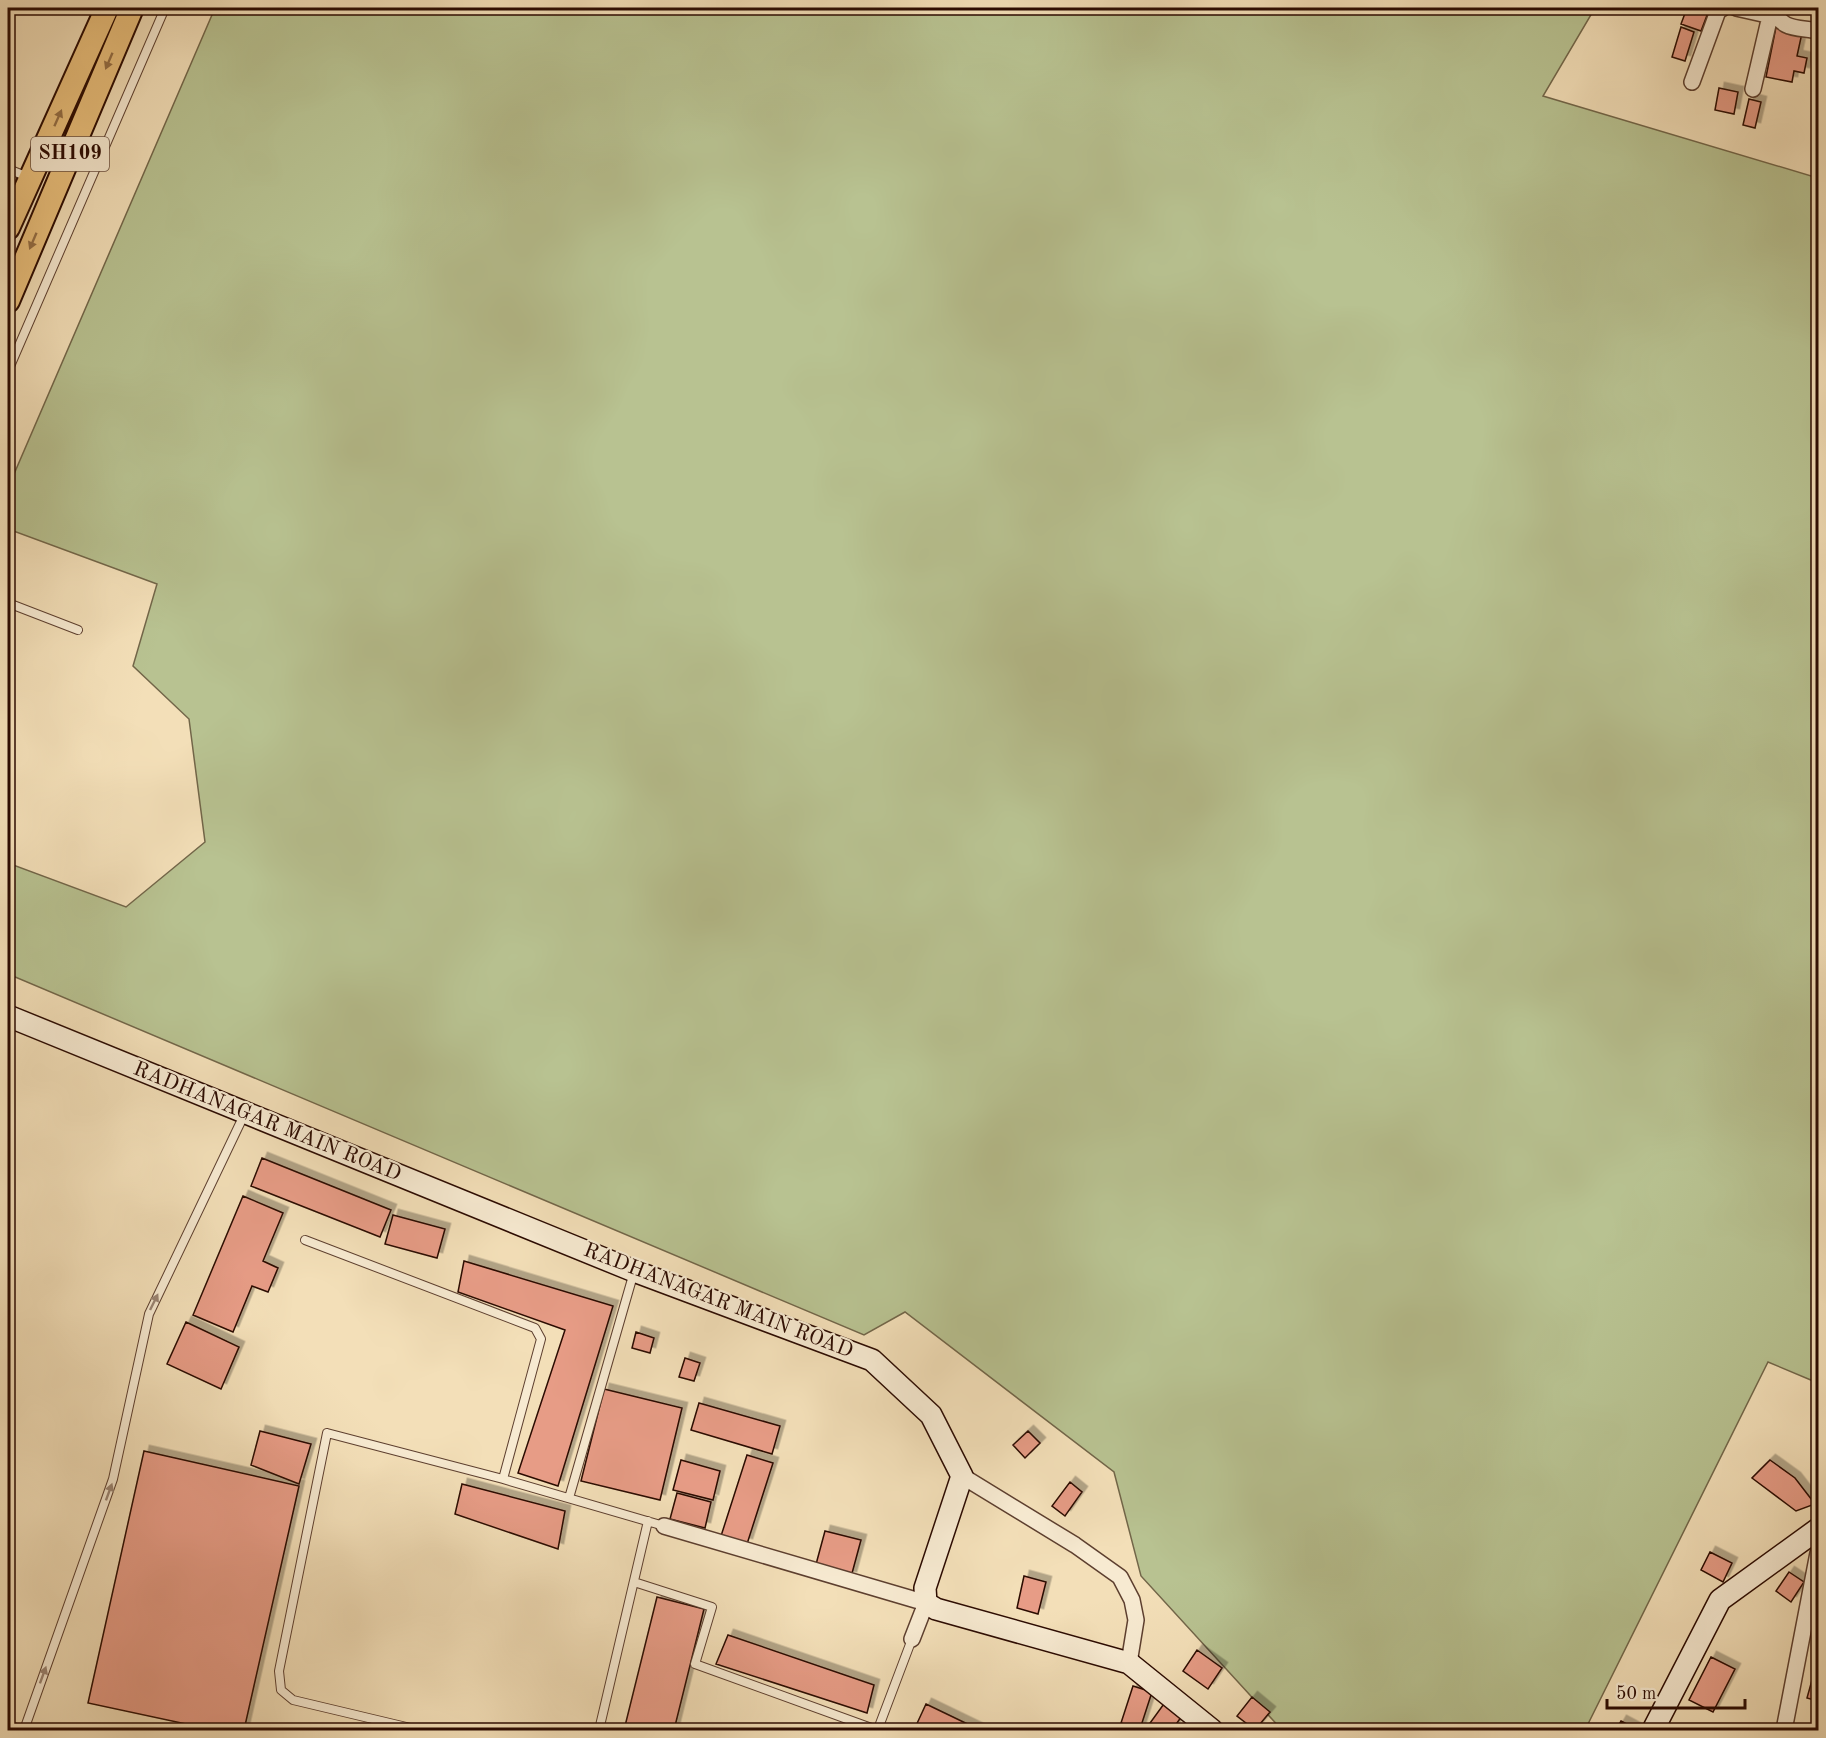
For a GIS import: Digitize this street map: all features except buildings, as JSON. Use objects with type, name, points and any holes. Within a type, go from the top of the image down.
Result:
[{"type":"main road","name":"SH109","points":[[8,228],[107,8]]},
{"type":"main road","name":"SH109","points":[[8,301],[132,8]]},
{"type":"street","points":[[1692,82],[1718,11],[1723,8]]},
{"type":"street","points":[[1736,8],[1774,14],[1784,24],[1818,31]]},
{"type":"street","points":[[1753,89],[1774,14]]},
{"type":"street","name":"RADHANAGAR MAIN ROAD","points":[[8,1016],[634,1271],[872,1360],[931,1415],[962,1476]]},
{"type":"street","points":[[912,1640],[926,1603],[925,1588],[962,1476],[1075,1545],[1120,1577],[1132,1600],[1136,1620],[1129,1663]]},
{"type":"street","points":[[664,1526],[926,1603],[936,1610],[1129,1663],[1212,1731]]},
{"type":"street","points":[[1653,1731],[1720,1600],[1818,1529]]},
{"type":"street","points":[[1784,1731],[1818,1553]]},
{"type":"lane","points":[[8,371],[165,8]]},
{"type":"lane","points":[[8,169],[31,178]]},
{"type":"lane","points":[[8,603],[78,630]]},
{"type":"lane","points":[[8,1725],[23,1731],[113,1479],[149,1314],[245,1113]]},
{"type":"lane","points":[[305,1240],[536,1328],[541,1339],[503,1479]]},
{"type":"lane","points":[[569,1498],[634,1271]]},
{"type":"lane","points":[[419,1731],[292,1700],[281,1690],[279,1671],[327,1433],[503,1479],[664,1526]]},
{"type":"lane","points":[[599,1731],[648,1521]]},
{"type":"lane","points":[[634,1582],[712,1606],[695,1664],[877,1730],[912,1640]]},
{"type":"green space","points":[[215,8],[1595,8],[1543,96],[1818,178],[1818,1383],[1768,1362],[1585,1730],[1282,1730],[1141,1576],[1114,1472],[905,1312],[864,1335],[8,974],[8,863],[126,907],[205,842],[189,719],[133,666],[157,584],[8,529],[8,488]]}]
